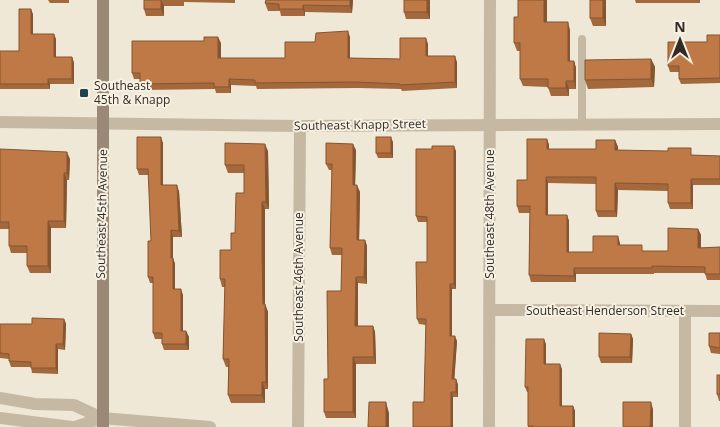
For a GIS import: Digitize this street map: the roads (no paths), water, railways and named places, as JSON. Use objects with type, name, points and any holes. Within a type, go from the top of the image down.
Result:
[{"type":"street","name":"Southeast 45th Avenue","points":[[102,422],[103,0]]},
{"type":"street","name":"Southeast 48th Avenue","points":[[489,427],[490,0]]},
{"type":"street","name":"Southeast Knapp Street","points":[[0,122],[300,126],[720,124]]},
{"type":"street","name":"Southeast 46th Avenue","points":[[298,427],[300,126]]},
{"type":"street","name":"Southeast Henderson Street","points":[[490,310],[720,311]]},
{"type":"street","points":[[685,311],[685,427]]},
{"type":"street","points":[[0,398],[35,404],[74,405],[102,422]]},
{"type":"street","points":[[0,418],[73,427],[102,422],[210,427]]},
{"type":"lane","points":[[582,39],[582,124]]},
{"type":"place","name":"Southeast 45th & Knapp","points":[[84,93]]}]
